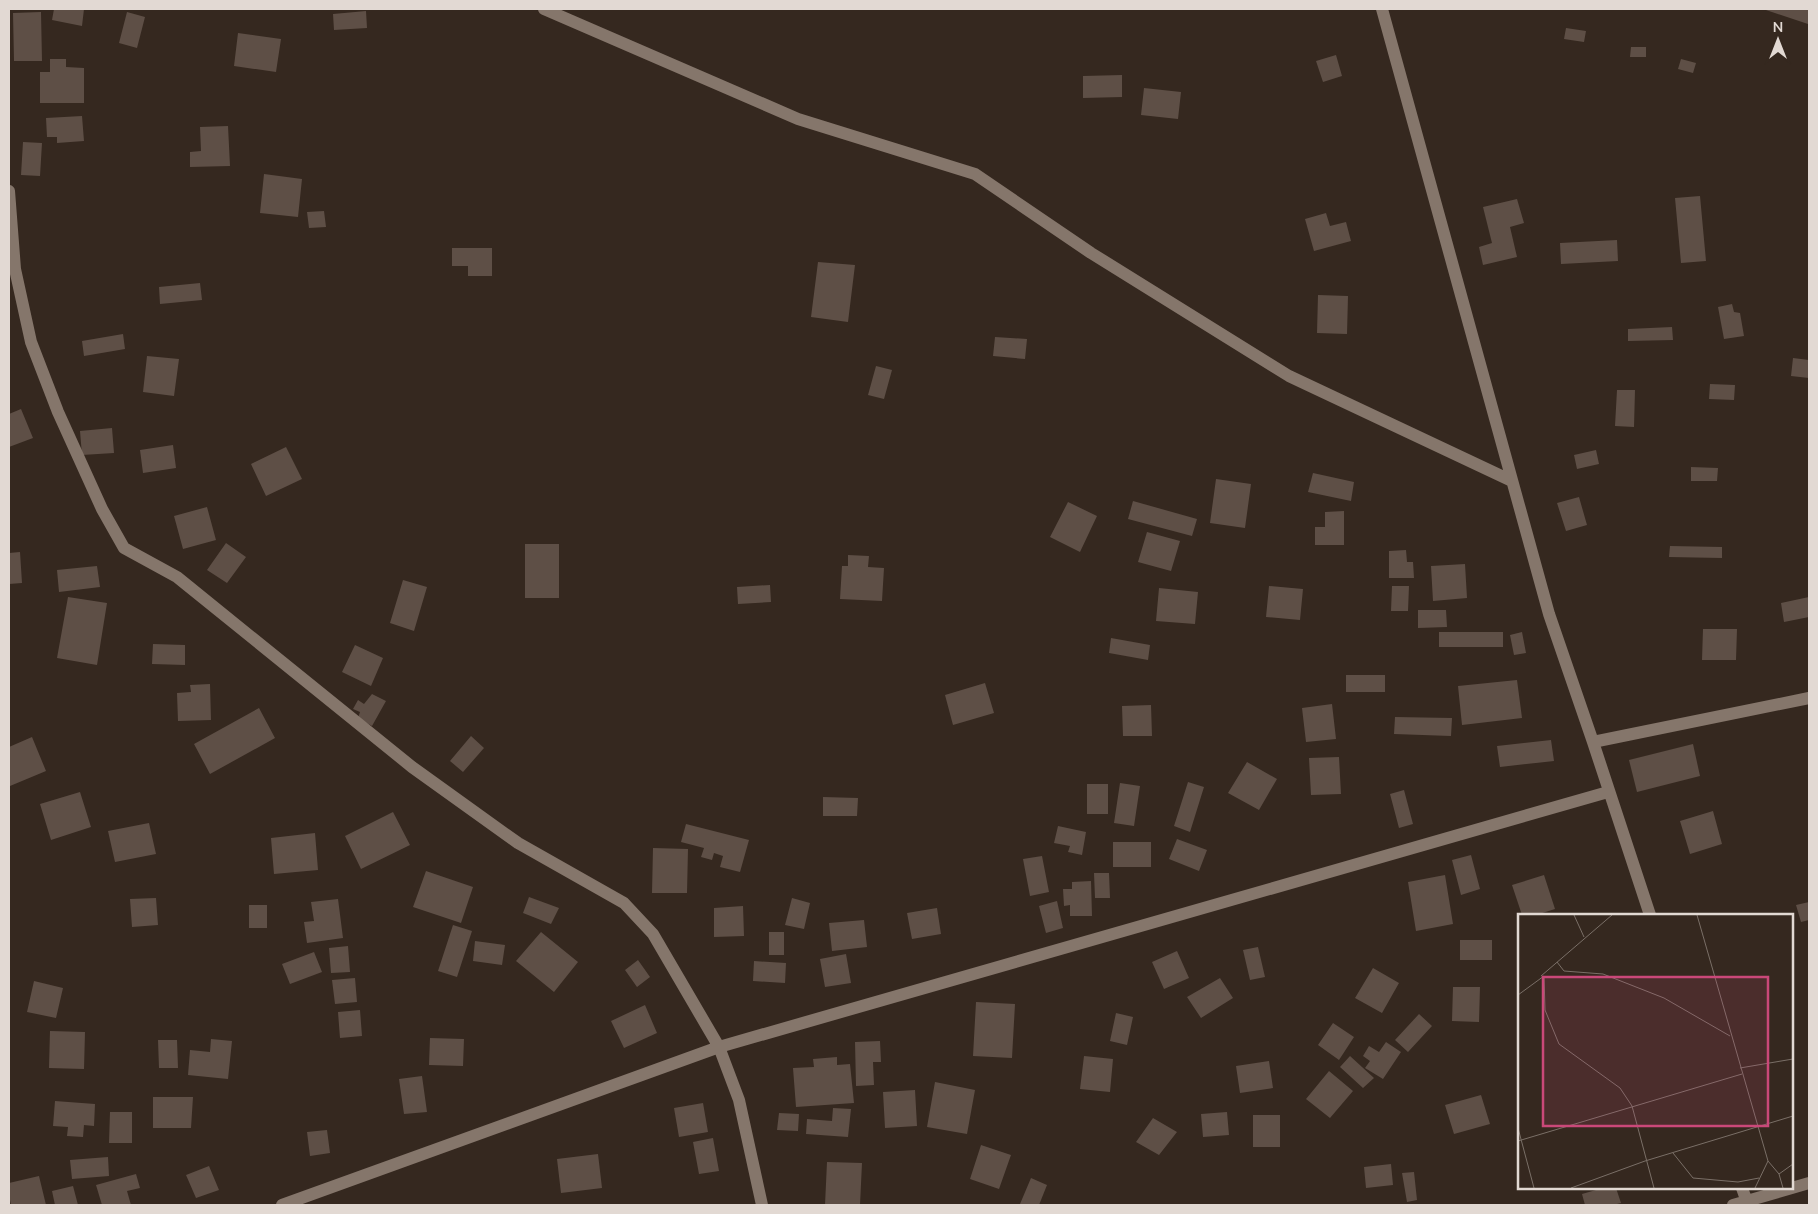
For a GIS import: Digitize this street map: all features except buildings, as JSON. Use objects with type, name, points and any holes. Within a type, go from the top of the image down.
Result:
[{"type":"street","points":[[544,9],[798,119],[975,174],[1091,253],[1289,376],[1512,481]]},
{"type":"street","points":[[1382,9],[1549,614],[1650,914]]},
{"type":"street","points":[[9,192],[15,269],[31,342],[58,412],[98,500],[124,548],[177,577],[412,768],[518,844],[624,903],[653,934],[719,1047],[739,1100],[762,1205]]},
{"type":"street","points":[[1593,742],[1809,698]]},
{"type":"street","points":[[282,1205],[719,1047],[1608,792]]},
{"type":"street","points":[[1793,1188],[1809,1183]]},
{"type":"street","points":[[1742,1189],[1747,1203]]},
{"type":"street","points":[[1733,1205],[1747,1203],[1790,1189]]}]
